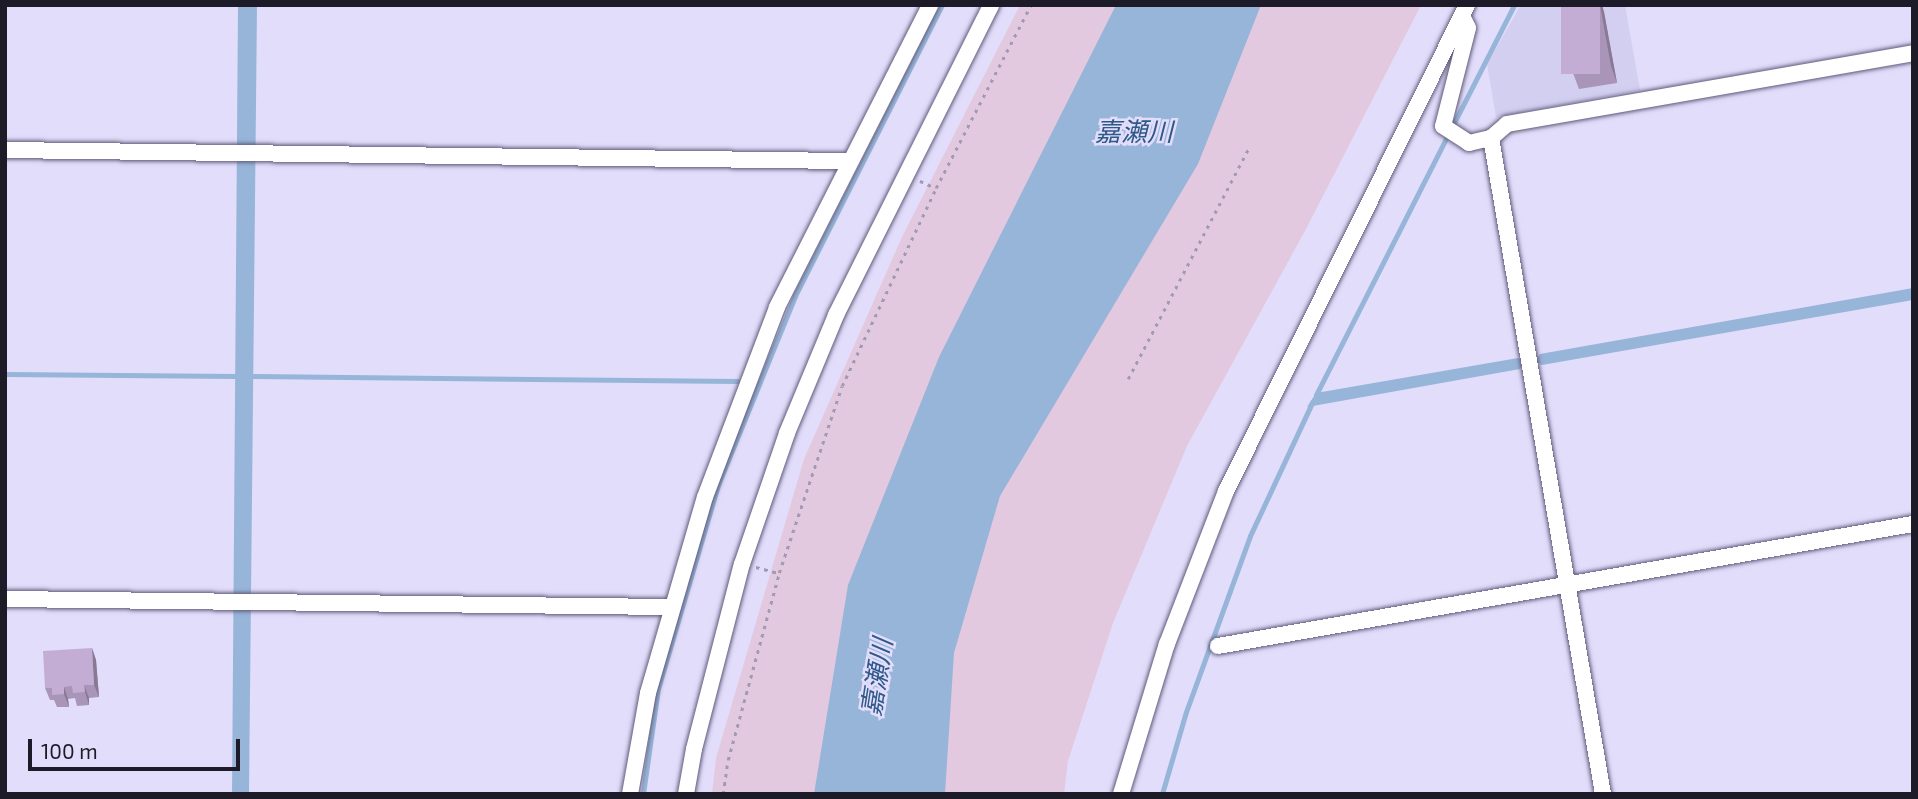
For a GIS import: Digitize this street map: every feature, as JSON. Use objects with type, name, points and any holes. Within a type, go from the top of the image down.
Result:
[{"type":"street","points":[[630,794],[648,693],[705,497],[777,307],[930,5]]},
{"type":"street","points":[[686,794],[694,749],[742,564],[787,433],[836,315],[904,174],[991,5]]},
{"type":"street","points":[[1464,11],[1468,28],[1443,126],[1469,143],[1490,138],[1507,124],[1913,53]]},
{"type":"street","points":[[1122,794],[1167,644],[1226,491],[1464,11]]},
{"type":"street","points":[[1490,138],[1603,794]]},
{"type":"street","points":[[5,150],[849,161]]},
{"type":"street","points":[[1218,646],[1913,524]]},
{"type":"street","points":[[5,599],[672,607]]},
{"type":"path","points":[[723,794],[728,760],[779,573],[842,386],[936,188],[1031,5]]},
{"type":"path","points":[[1128,379],[1248,149]]},
{"type":"path","points":[[742,564],[779,573]]},
{"type":"shaded area","points":[[1020,5],[1141,5],[833,794],[712,794],[716,758],[804,459],[902,237]]},
{"type":"shaded area","points":[[1240,5],[1421,5],[1306,229],[1187,446],[1113,623],[1068,761],[1064,794],[927,794],[940,649],[996,477]]},
{"type":"shaded area","points":[[1521,5],[1625,5],[1640,90],[1496,117],[1487,64]]},
{"type":"water","points":[[238,5],[257,5],[249,793],[617,794],[232,794]]},
{"type":"water","name":"嘉瀬川","points":[[1116,5],[1261,5],[1198,164],[1000,496],[954,653],[945,794],[814,794],[848,585],[939,357]]},
{"type":"water","points":[[1913,288],[1913,300],[1542,365],[1535,361],[1540,354]]},
{"type":"water","points":[[1518,358],[1524,362],[1520,369],[1307,407],[1316,393]]},
{"type":"building","points":[[1561,5],[1600,5],[1600,74],[1561,74]]},
{"type":"building","points":[[92,648],[94,685],[84,685],[85,692],[73,693],[72,686],[64,687],[64,694],[52,695],[52,688],[45,688],[43,651]]},
{"type":"waterway","points":[[643,794],[658,689],[718,485],[795,296],[942,5]]},
{"type":"waterway","points":[[1454,123],[1514,5]]},
{"type":"waterway","points":[[1316,395],[1447,137]]},
{"type":"waterway","points":[[5,374],[235,376]]},
{"type":"waterway","points":[[253,376],[737,381]]},
{"type":"waterway","points":[[1162,794],[1186,712],[1250,536],[1312,403]]}]
